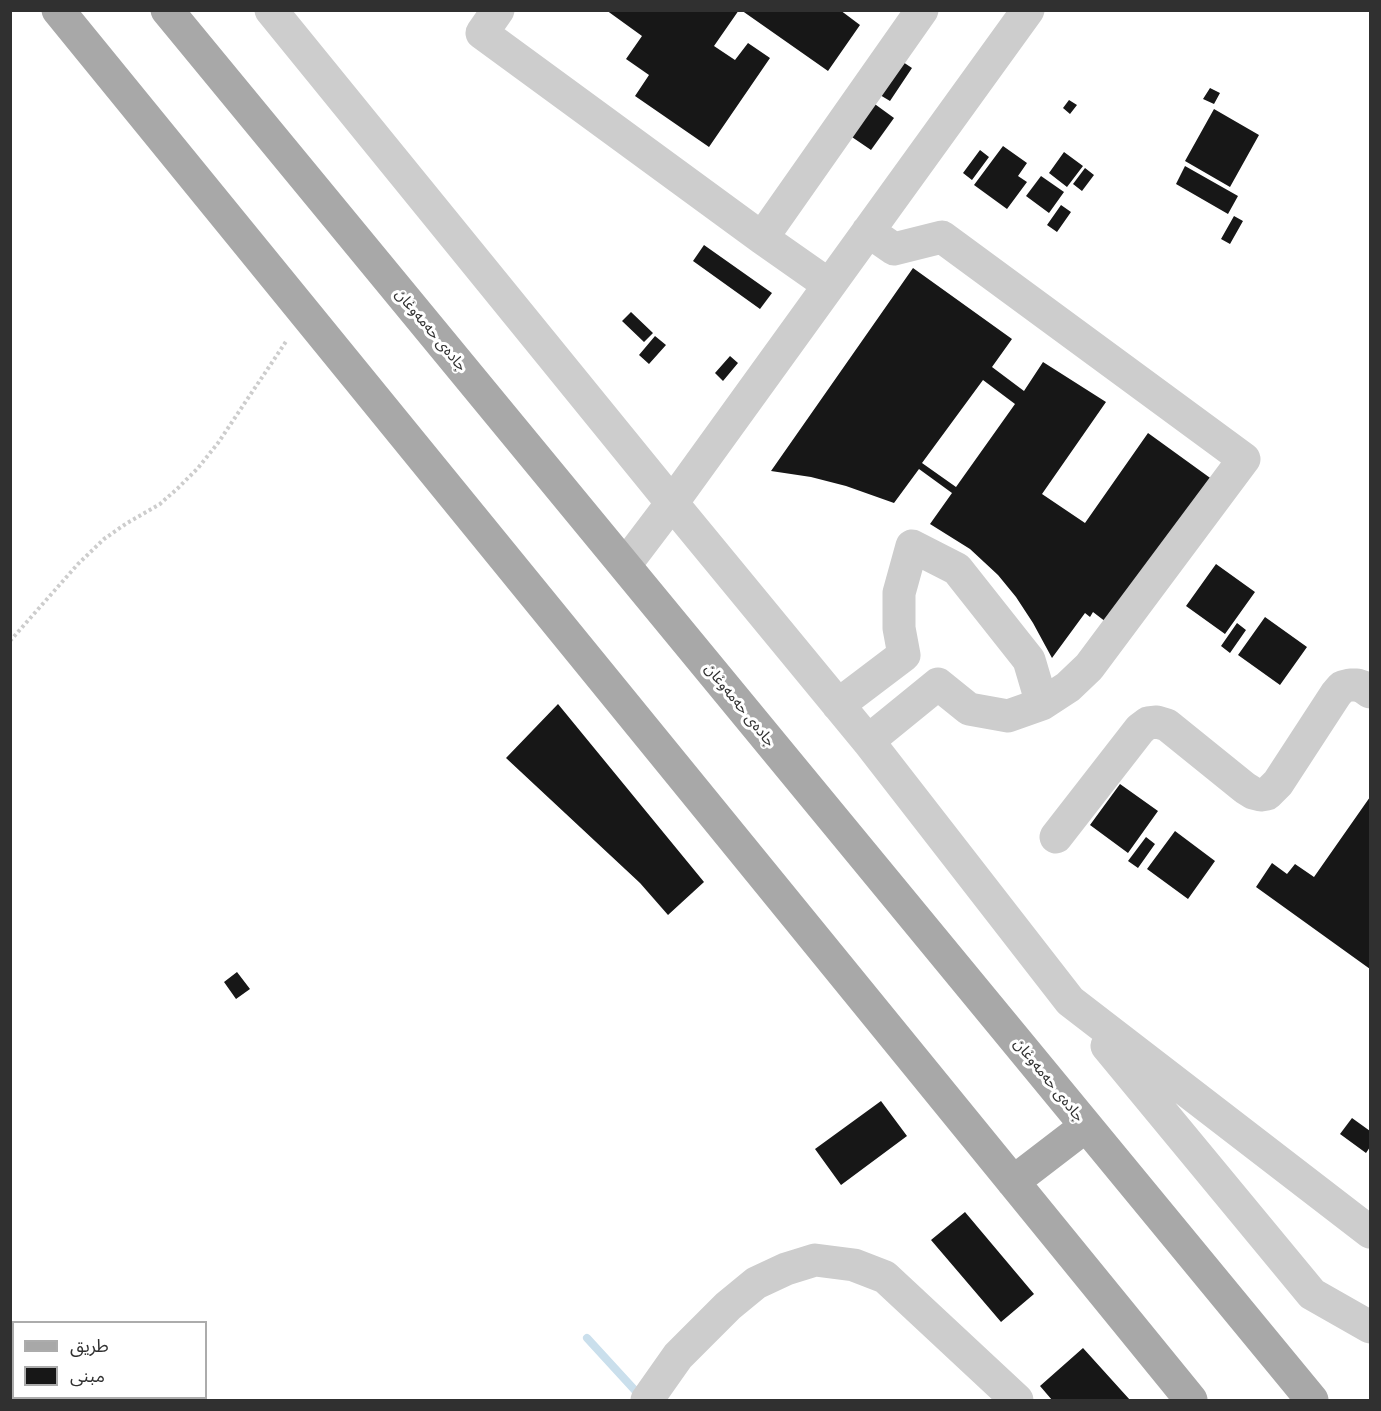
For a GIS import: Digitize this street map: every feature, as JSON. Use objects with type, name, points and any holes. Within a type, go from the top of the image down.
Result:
[{"type":"main road","points":[[58,10],[1191,1401]]},
{"type":"main road","name":"جادەی حەمەوغان","points":[[167,10],[1312,1401]]},
{"type":"main road","points":[[1013,1182],[1086,1126]]},
{"type":"street","points":[[271,10],[868,741],[1070,1001],[1312,1294],[1371,1327]]},
{"type":"street","points":[[498,10],[482,33],[829,285]]},
{"type":"street","points":[[762,238],[922,10]]},
{"type":"street","points":[[625,565],[1028,10]]},
{"type":"street","points":[[868,231],[894,249],[942,237],[1244,459],[1089,667],[1068,687],[1042,704],[1008,716],[969,709],[938,684],[868,741]]},
{"type":"street","points":[[838,705],[904,655],[898,628],[899,593],[912,546],[957,569],[1029,660],[1042,704]]},
{"type":"street","points":[[1056,837],[1140,729],[1148,723],[1157,722],[1167,725],[1245,788],[1261,795],[1267,794],[1278,783],[1342,687],[1357,685],[1371,692]]},
{"type":"street","points":[[1070,1001],[1371,1232]]},
{"type":"street","points":[[647,1401],[678,1356],[728,1306],[756,1282],[815,1260],[854,1265],[885,1277],[1017,1401]]},
{"type":"path","points":[[10,641],[78,564],[104,539],[160,504],[198,468],[218,443],[304,313]]},
{"type":"building","points":[[606,10],[739,10],[714,46],[735,60],[748,43],[770,58],[709,147],[635,96],[649,75],[626,59],[642,36]]},
{"type":"building","points":[[741,10],[840,10],[860,25],[828,71]]},
{"type":"building","points":[[903,62],[912,68],[890,101],[880,95]]},
{"type":"building","points":[[1210,88],[1220,93],[1214,104],[1203,99]]},
{"type":"building","points":[[1069,100],[1077,105],[1070,114],[1063,108]]},
{"type":"building","points":[[872,102],[894,118],[871,150],[849,135]]},
{"type":"building","points":[[1214,109],[1259,135],[1230,187],[1185,161]]},
{"type":"building","points":[[1003,146],[1027,163],[1018,176],[1027,182],[1007,209],[974,185]]},
{"type":"building","points":[[980,150],[989,157],[972,180],[963,173]]},
{"type":"building","points":[[1064,152],[1083,166],[1067,187],[1049,173]]},
{"type":"building","points":[[1185,166],[1238,196],[1228,214],[1176,184]]},
{"type":"building","points":[[1085,168],[1094,175],[1082,191],[1073,184]]},
{"type":"building","points":[[1041,176],[1064,192],[1049,213],[1026,196]]},
{"type":"building","points":[[1061,205],[1071,212],[1057,232],[1047,225]]},
{"type":"building","points":[[1234,216],[1243,221],[1230,244],[1221,239]]},
{"type":"building","points":[[704,245],[772,293],[760,309],[693,261]]},
{"type":"building","points":[[913,268],[1012,339],[992,367],[1024,391],[1043,362],[1106,402],[1042,494],[1085,523],[1148,433],[1213,480],[1106,622],[1093,612],[1090,617],[1085,613],[1052,658],[1033,623],[998,575],[970,549],[930,524],[952,493],[919,469],[894,503],[846,486],[811,477],[771,471]],"holes":[[[983,380],[1015,404],[956,487],[922,463]]]},
{"type":"building","points":[[631,312],[653,333],[644,342],[622,321]]},
{"type":"building","points":[[655,336],[666,345],[649,364],[639,355]]},
{"type":"building","points":[[730,356],[738,363],[723,381],[715,373]]},
{"type":"building","points":[[1216,564],[1255,592],[1225,634],[1186,606]]},
{"type":"building","points":[[1265,617],[1307,647],[1280,685],[1238,655]]},
{"type":"building","points":[[1237,623],[1246,630],[1230,653],[1221,646]]},
{"type":"building","points":[[558,704],[704,882],[668,915],[640,883],[506,758]]},
{"type":"building","points":[[1120,784],[1158,811],[1128,853],[1090,825]]},
{"type":"building","points":[[1370,797],[1370,969],[1256,887],[1272,863],[1287,874],[1295,864],[1314,877]]},
{"type":"building","points":[[1175,831],[1215,861],[1188,899],[1147,869]]},
{"type":"building","points":[[1146,837],[1155,844],[1138,868],[1128,861]]},
{"type":"building","points":[[237,972],[250,989],[236,999],[224,982]]},
{"type":"building","points":[[881,1101],[907,1136],[841,1185],[815,1149]]},
{"type":"building","points":[[1352,1118],[1370,1131],[1370,1147],[1366,1153],[1340,1134]]},
{"type":"building","points":[[965,1212],[1034,1294],[1001,1322],[931,1240]]},
{"type":"building","points":[[1083,1348],[1130,1400],[1052,1400],[1040,1386]]},
{"type":"waterway","points":[[587,1338],[642,1398]]}]
